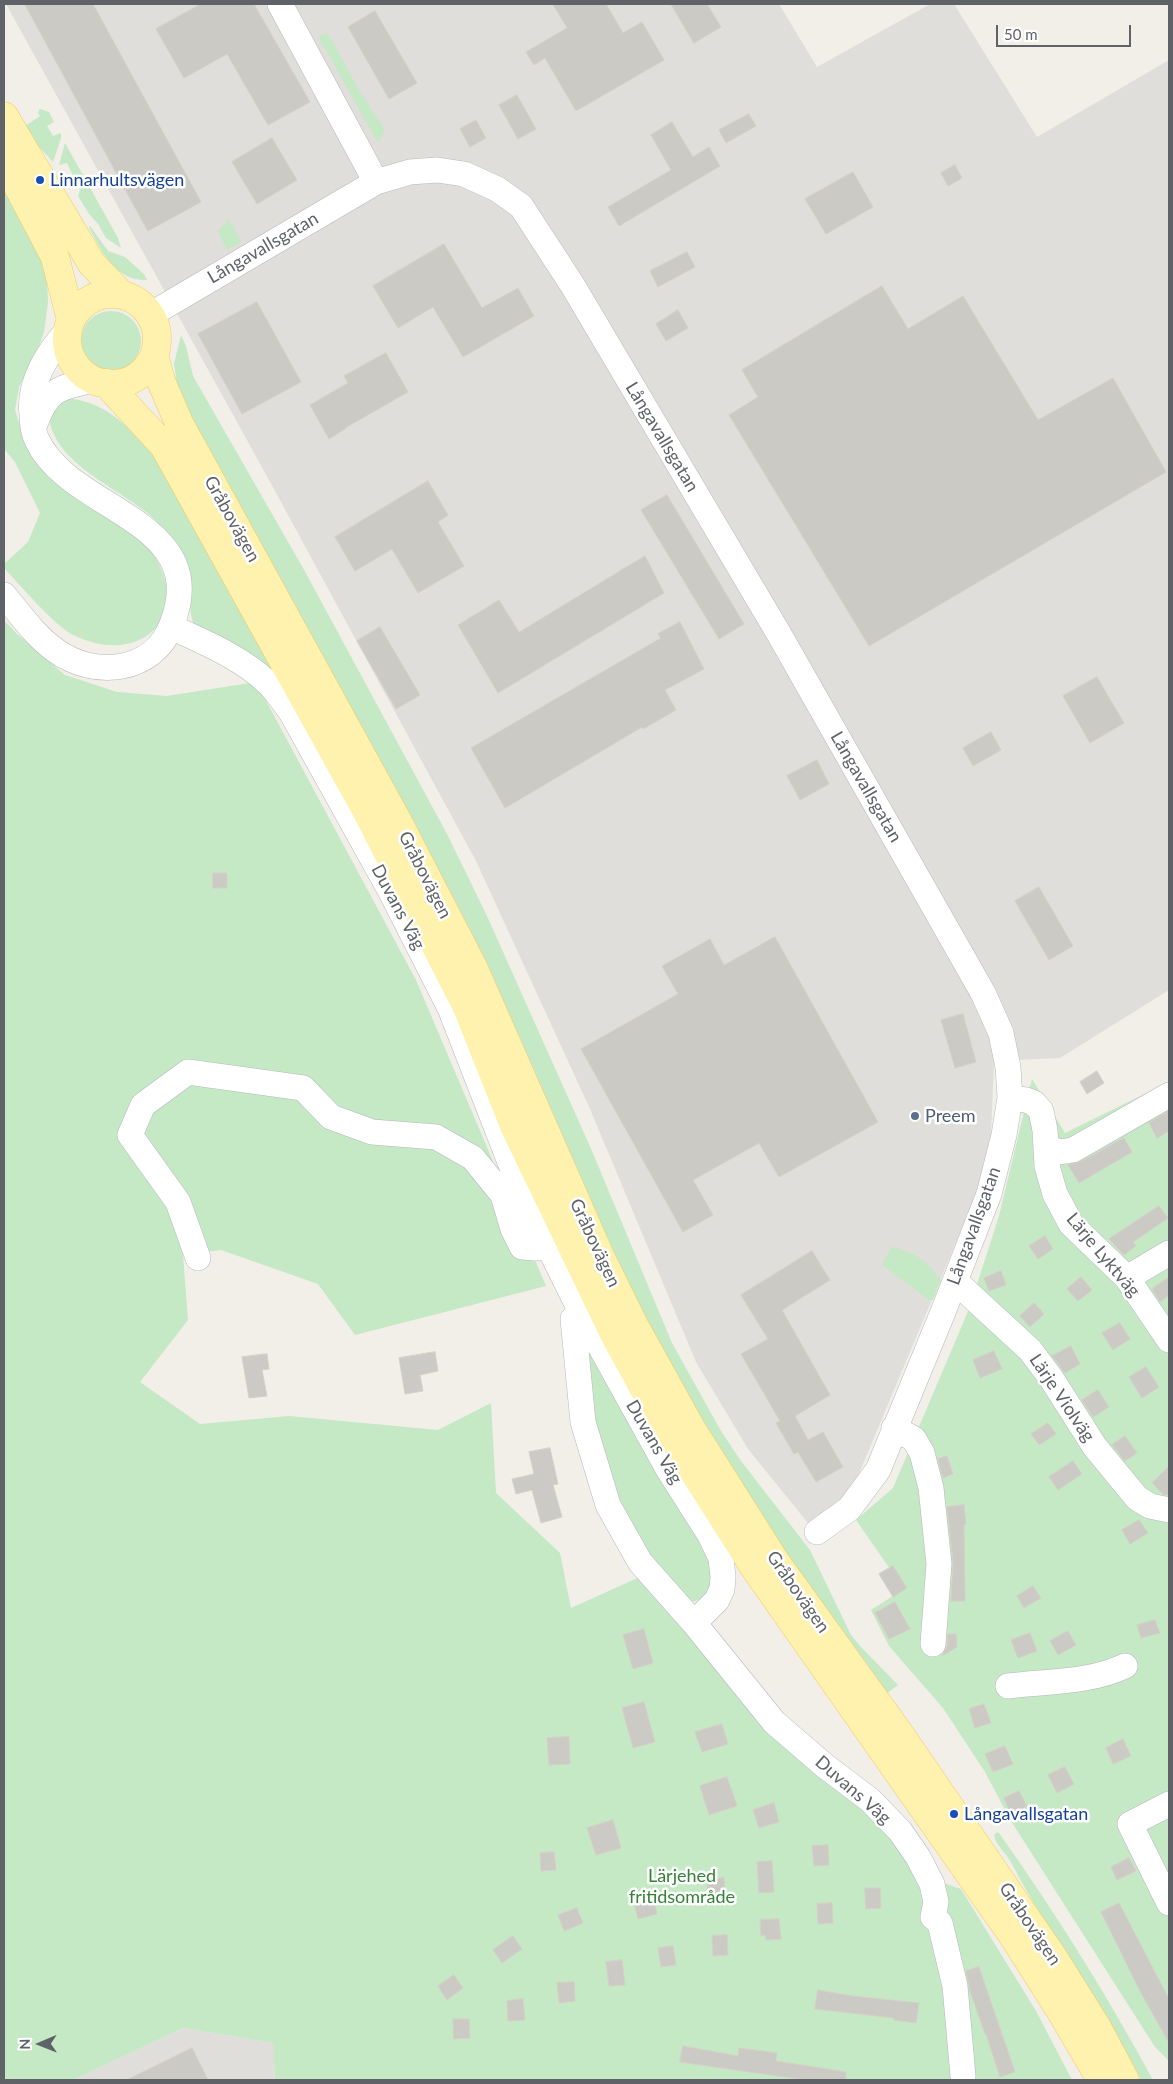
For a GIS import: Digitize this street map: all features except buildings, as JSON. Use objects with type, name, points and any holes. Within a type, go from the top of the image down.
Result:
[{"type":"main road","points":[[4,116],[40,180],[66,218],[92,264],[122,295]]},
{"type":"main road","name":"Gråbovägen","points":[[4,160],[55,257],[69,325],[67,345],[72,359],[81,371],[100,382],[164,446],[367,812],[467,1007],[515,1128],[614,1334],[661,1420],[766,1586],[1018,1944],[1101,2080]]},
{"type":"main road","points":[[69,325],[80,308],[92,299],[111,294],[122,295],[138,302],[150,315]]},
{"type":"main road","name":"Gråbovägen","points":[[150,315],[156,334],[154,355],[161,381],[179,423],[397,820],[473,967],[600,1256],[634,1325],[691,1428],[775,1561],[899,1733],[1053,1957],[1098,2030],[1125,2080]]},
{"type":"main road","points":[[100,382],[114,384],[131,379],[145,369],[154,355]]},
{"type":"street","points":[[280,4],[376,182]]},
{"type":"street","name":"Långavallsgatan","points":[[150,315],[376,182],[410,172],[437,170],[464,174],[497,189],[521,206],[573,286],[722,537],[983,993],[1001,1033],[1008,1067],[1010,1098],[1004,1135],[989,1194],[878,1470],[849,1508],[817,1532]]},
{"type":"street","points":[[4,595],[34,632],[55,650],[75,662],[97,667],[116,668],[130,666],[143,660],[162,642],[171,627],[176,613],[181,588],[174,564],[163,547],[150,532],[98,498],[56,466],[37,440],[33,429],[32,393],[37,377],[69,325]]},
{"type":"street","points":[[33,429],[45,400],[53,392],[64,387],[100,382]]},
{"type":"street","name":"Duvans Väg","points":[[171,627],[214,646],[243,663],[270,685],[291,712],[392,894],[450,1008],[522,1193],[581,1312],[668,1469],[710,1535],[721,1558],[722,1589],[716,1600],[694,1623]]},
{"type":"street","points":[[198,1258],[178,1202],[130,1135],[143,1105],[188,1072],[303,1088],[331,1117],[372,1132],[436,1137],[473,1158],[503,1195],[512,1229],[522,1247],[549,1247]]},
{"type":"street","points":[[1046,1147],[1060,1152],[1073,1150],[1169,1095]]},
{"type":"street","name":"Lärje Lyktväg","points":[[1010,1098],[1026,1100],[1034,1104],[1041,1111],[1045,1130],[1047,1166],[1055,1194],[1072,1224],[1127,1278],[1169,1340]]},
{"type":"street","points":[[1127,1278],[1169,1253]]},
{"type":"street","name":"Lärje Violväg","points":[[955,1281],[1030,1350],[1051,1378],[1095,1447],[1130,1491],[1150,1506],[1169,1510]]},
{"type":"street","name":"Duvans Väg","points":[[581,1312],[573,1319],[583,1422],[608,1505],[640,1562],[694,1623],[774,1722],[825,1766],[870,1800],[900,1831],[918,1857],[932,1884],[936,1902],[936,1913],[933,1917],[940,1922],[955,1986],[964,2076]]},
{"type":"street","points":[[894,1428],[914,1439],[922,1453],[931,1488],[939,1564],[933,1644]]},
{"type":"street","points":[[1008,1686],[1081,1679],[1112,1672],[1125,1666]]},
{"type":"street","points":[[1169,1804],[1130,1824],[1169,1903]]},
{"type":"shaded area","points":[[6,4],[779,4],[817,67],[930,4],[954,4],[1037,137],[1169,60],[1169,990],[1060,1058],[994,1061],[991,1135],[975,1197],[855,1483],[816,1533],[748,1449],[696,1362],[590,1109],[476,861],[269,480]]},
{"type":"shaded area","points":[[183,2028],[273,2043],[275,2080],[73,2080]]},
{"type":"green space","points":[[326,33],[329,35],[359,90],[385,130],[378,143],[318,36]]},
{"type":"green space","points":[[40,109],[49,112],[54,122],[47,126],[53,136],[61,133],[53,162],[30,137],[24,127],[40,116],[38,113]]},
{"type":"green space","points":[[65,143],[118,238],[121,248],[106,238],[98,224],[89,214],[78,196],[80,190],[67,163],[59,165]]},
{"type":"green space","points":[[4,185],[40,251],[47,277],[48,303],[44,332],[38,349],[19,387],[15,410],[29,444],[149,548],[162,572],[167,594],[165,613],[155,629],[140,640],[121,645],[98,644],[73,635],[56,623],[4,568],[4,564],[28,542],[40,513],[15,462],[4,449]]},
{"type":"green space","points":[[229,219],[241,242],[227,250],[218,231]]},
{"type":"green space","points":[[90,226],[108,251],[125,257],[144,274],[147,280],[126,276],[110,263],[99,246]]},
{"type":"green space","points":[[105,311],[117,311],[128,316],[136,324],[141,335],[139,353],[128,366],[117,371],[105,371],[94,366],[86,358],[81,347],[81,335],[86,324],[94,316]]},
{"type":"green space","points":[[181,335],[186,346],[193,376],[303,568],[447,834],[487,916],[592,1151],[672,1343],[721,1431],[741,1461],[810,1550],[851,1635],[898,1685],[886,1694],[883,1693],[743,1490],[709,1435],[642,1315],[289,603],[178,392],[174,364]]},
{"type":"green space","points":[[64,398],[91,403],[102,409],[133,432],[152,452],[280,679],[195,626],[191,616],[190,589],[184,571],[176,551],[159,525],[140,507],[91,475],[76,462],[63,449],[54,434],[49,417]]},
{"type":"green space","name":"Lärjehed fritidsområde","points":[[4,620],[17,634],[65,675],[117,692],[167,696],[256,682],[416,980],[546,1286],[355,1335],[318,1284],[221,1250],[183,1255],[188,1320],[140,1382],[200,1424],[289,1416],[438,1430],[491,1403],[496,1493],[560,1553],[571,1608],[653,1571],[604,1470],[578,1331],[716,1566],[705,1595],[701,1599],[688,1602],[777,1714],[943,1883],[961,1889],[1036,2011],[1072,2080],[275,2080],[273,2043],[183,2028],[73,2080],[4,2080]]},
{"type":"green space","points":[[1032,1079],[1065,1133],[1169,1082],[1169,2061],[1155,2047],[1011,1821],[985,1772],[943,1708],[889,1646],[871,1610],[904,1589],[856,1520],[893,1488],[969,1309],[999,1216]]},
{"type":"green space","points":[[891,1247],[913,1254],[936,1273],[941,1280],[933,1300],[929,1300],[882,1265]]},
{"type":"green space","points":[[997,1832],[1020,1863],[1080,1954],[1153,2080],[1141,2080],[1110,2025],[1043,1919],[1010,1860],[997,1843],[994,1835]]},
{"type":"place","name":"Linnarhultsvägen","points":[[40,180]]},
{"type":"place","name":"Preem","points":[[915,1116]]},
{"type":"place","name":"Långavallsgatan","points":[[954,1814]]}]
